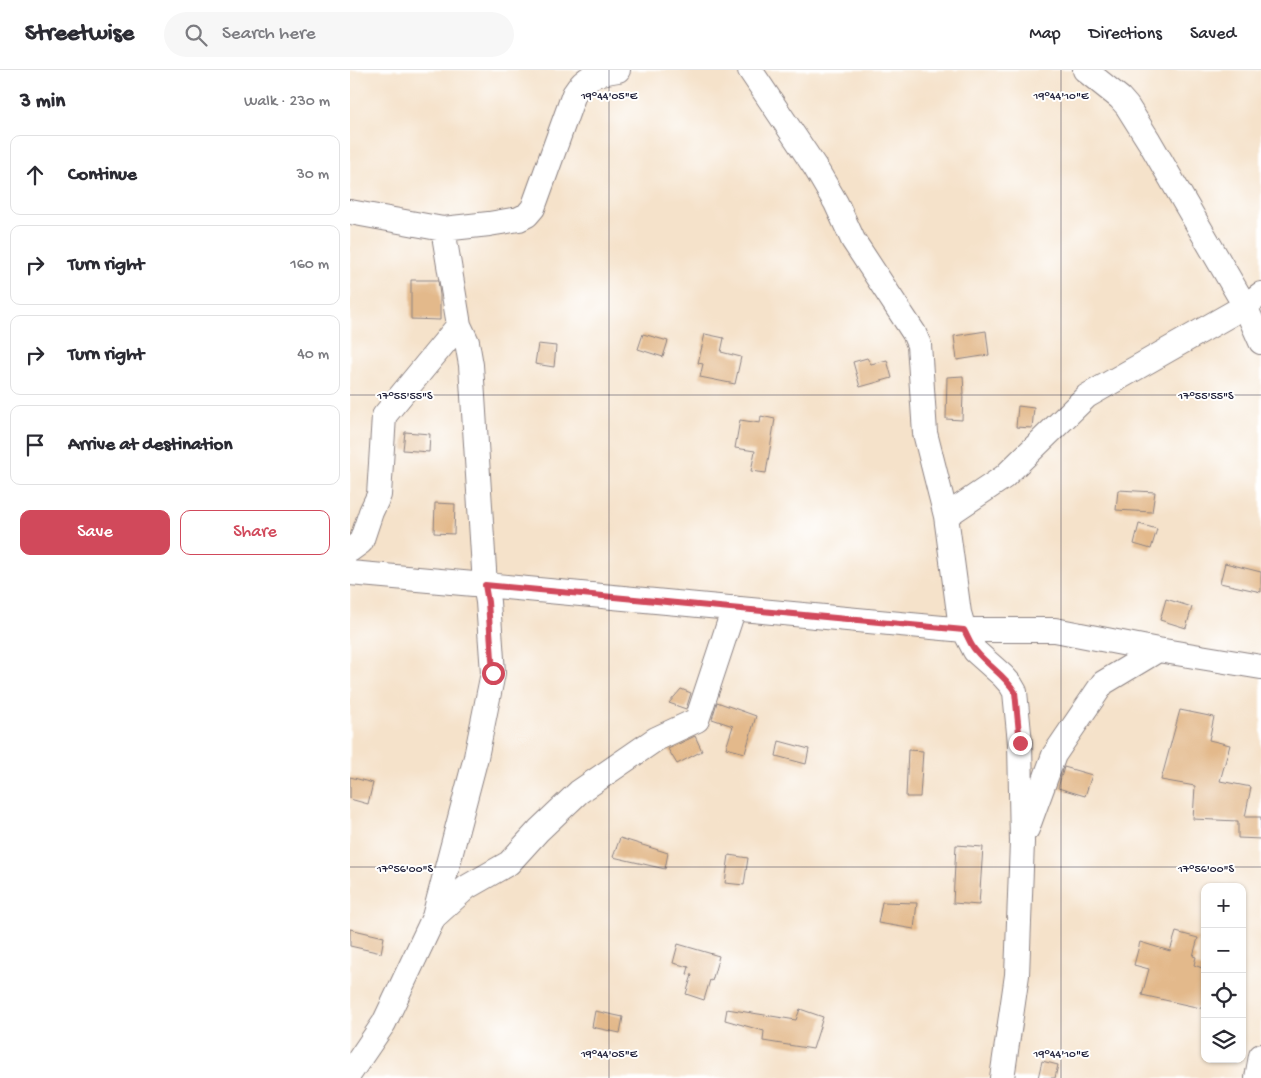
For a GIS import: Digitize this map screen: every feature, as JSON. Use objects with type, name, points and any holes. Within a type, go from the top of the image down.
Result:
[{"type":"street","points":[[350,212],[443,229],[519,219],[527,215],[533,208],[574,94],[579,85],[600,72],[618,70]]},
{"type":"street","points":[[750,70],[815,167],[836,203],[853,240],[914,332],[920,352],[925,433],[946,516],[964,630],[975,651],[1003,676],[1015,692],[1020,743],[1022,842],[1017,975],[1002,1078]]},
{"type":"street","points":[[1085,70],[1120,98],[1127,106],[1253,300],[1261,342]]},
{"type":"street","points":[[350,1073],[384,1023],[434,917],[476,757],[493,673],[485,585],[471,365],[467,342],[459,325],[443,229]]},
{"type":"street","points":[[946,516],[1004,477],[1087,396],[1253,300]]},
{"type":"street","points":[[350,550],[361,542],[379,495],[384,416],[459,325]]},
{"type":"street","points":[[350,573],[964,630],[1055,630],[1261,667]]},
{"type":"street","points":[[434,917],[467,887],[510,863],[539,830],[580,792],[656,739],[697,720],[734,608]]},
{"type":"street","points":[[1022,842],[1054,755],[1103,683],[1158,650]]},
{"type":"street","points":[[1257,1078],[1261,1056]]},
{"type":"building","points":[[411,280],[438,280],[440,320],[411,319]]},
{"type":"building","points":[[986,331],[989,355],[957,360],[954,336]]},
{"type":"building","points":[[643,334],[668,341],[663,357],[638,349]]},
{"type":"building","points":[[705,334],[724,338],[721,352],[741,357],[735,384],[700,377],[703,364],[698,363]]},
{"type":"building","points":[[538,344],[556,346],[554,367],[535,364]]},
{"type":"building","points":[[867,358],[871,364],[887,360],[892,378],[860,387],[853,362]]},
{"type":"building","points":[[963,376],[962,420],[946,419],[947,377]]},
{"type":"building","points":[[1018,406],[1034,408],[1032,428],[1016,427]]},
{"type":"building","points":[[761,416],[775,419],[766,473],[751,471],[755,451],[735,448],[740,420],[760,423]]},
{"type":"building","points":[[405,432],[430,434],[429,452],[403,450]]},
{"type":"building","points":[[1118,490],[1155,492],[1152,512],[1116,510]]},
{"type":"building","points":[[435,503],[455,504],[454,534],[434,533]]},
{"type":"building","points":[[1139,524],[1157,529],[1151,549],[1134,544]]},
{"type":"building","points":[[1225,563],[1261,572],[1261,592],[1220,583]]},
{"type":"building","points":[[1166,599],[1192,607],[1186,628],[1160,620]]},
{"type":"building","points":[[681,689],[691,693],[686,709],[669,703]]},
{"type":"building","points":[[717,702],[756,716],[745,753],[726,748],[733,726],[712,719]]},
{"type":"building","points":[[1180,710],[1214,717],[1209,740],[1230,745],[1220,781],[1251,787],[1245,817],[1261,817],[1261,839],[1238,838],[1238,821],[1193,819],[1195,786],[1161,780]]},
{"type":"building","points":[[695,736],[702,751],[677,764],[668,749]]},
{"type":"building","points":[[779,741],[809,749],[806,764],[776,756]]},
{"type":"building","points":[[908,750],[923,751],[920,797],[906,797]]},
{"type":"building","points":[[1064,767],[1092,775],[1085,796],[1058,788]]},
{"type":"building","points":[[350,777],[373,783],[368,804],[350,799]]},
{"type":"building","points":[[620,838],[668,853],[665,869],[613,857]]},
{"type":"building","points":[[956,845],[983,847],[979,905],[953,903]]},
{"type":"building","points":[[729,855],[748,858],[744,885],[725,883]]},
{"type":"building","points":[[882,902],[917,903],[914,929],[878,923]]},
{"type":"building","points":[[350,929],[384,937],[381,953],[350,946]]},
{"type":"building","points":[[1176,932],[1198,938],[1193,956],[1196,957],[1194,965],[1201,968],[1201,1008],[1142,995],[1149,969],[1134,965],[1140,942],[1170,951]]},
{"type":"building","points":[[678,944],[719,956],[704,1000],[686,994],[692,975],[687,974],[689,967],[673,963]]},
{"type":"building","points":[[727,1009],[796,1020],[800,1009],[823,1017],[813,1049],[763,1041],[764,1031],[725,1020]]},
{"type":"building","points":[[595,1011],[623,1017],[620,1033],[592,1027]]},
{"type":"building","points":[[1042,1061],[1058,1065],[1055,1078],[1038,1078]]},
{"type":"route","points":[[493,673],[485,585],[964,630],[975,651],[1003,676],[1015,692],[1020,743]]}]
